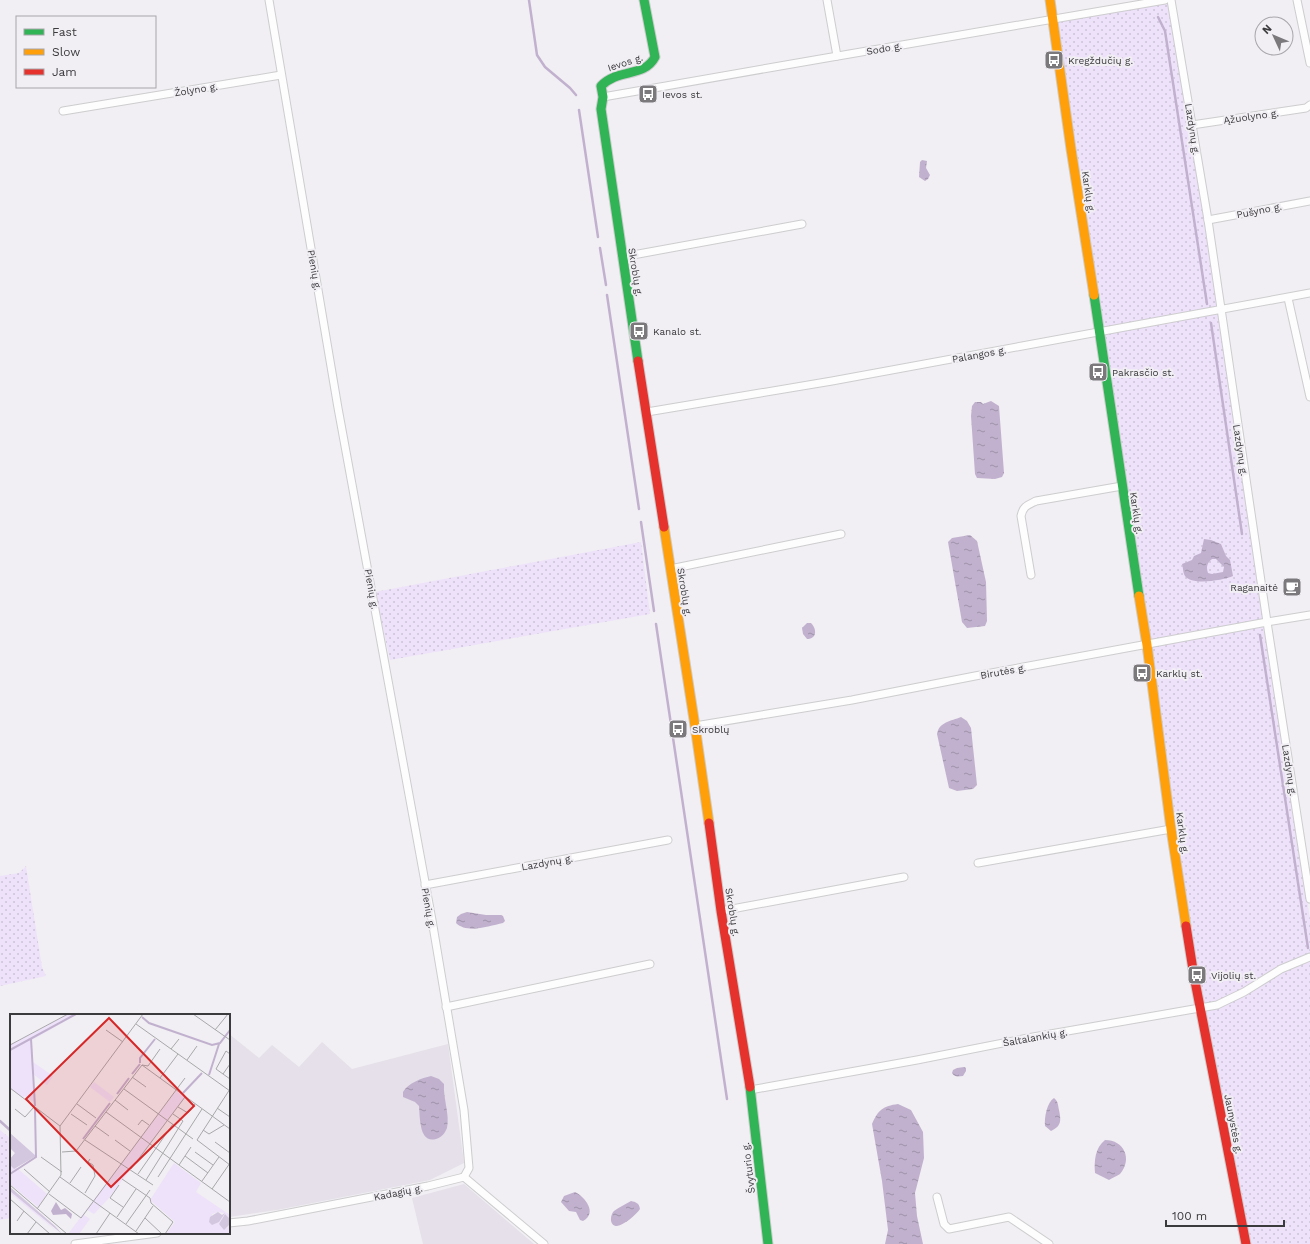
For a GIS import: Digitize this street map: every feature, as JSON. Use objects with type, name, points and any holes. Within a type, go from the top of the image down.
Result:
[{"type":"street","name":"Pienių g.","points":[[269,0],[337,400],[425,885],[464,1110],[469,1168],[464,1177]]},
{"type":"street","name":"Ievos g.","points":[[603,98],[601,86],[604,81],[618,75],[649,67],[654,62],[655,57],[644,0]]},
{"type":"street","points":[[827,0],[837,56]]},
{"type":"street","points":[[1050,0],[1054,20]]},
{"type":"street","name":"Sodo g.","points":[[603,98],[728,74],[1165,0]]},
{"type":"street","name":"Lazdynų g.","points":[[1172,0],[1208,220],[1220,310],[1310,899]]},
{"type":"street","points":[[1297,0],[1310,63]]},
{"type":"street","name":"Karklų g.","points":[[1054,20],[1071,149],[1147,645],[1171,829],[1200,1009]]},
{"type":"street","name":"Žolyno g.","points":[[64,111],[281,75]]},
{"type":"street","name":"Skroblų g.","points":[[603,98],[601,109],[622,257],[695,726],[721,910],[750,1090]]},
{"type":"street","name":"Ąžuolyno g.","points":[[1192,124],[1306,108],[1310,105]]},
{"type":"street","name":"Pušyno g.","points":[[1208,220],[1310,200]]},
{"type":"street","points":[[622,257],[802,224]]},
{"type":"street","name":"Palangos g.","points":[[647,412],[1100,332],[1310,293]]},
{"type":"street","points":[[1288,298],[1310,397]]},
{"type":"street","points":[[1031,575],[1021,516],[1022,510],[1025,506],[1036,501],[1122,486]]},
{"type":"street","points":[[670,569],[841,534]]},
{"type":"street","name":"Birutės g.","points":[[695,726],[852,700],[1310,615]]},
{"type":"street","points":[[978,863],[1171,829]]},
{"type":"street","name":"Lazdynų g.","points":[[425,885],[668,840]]},
{"type":"street","points":[[721,910],[904,877]]},
{"type":"street","name":"Šaltalankių g.","points":[[750,1090],[1217,1005],[1244,992],[1281,968],[1310,957]]},
{"type":"street","points":[[446,1007],[650,964]]},
{"type":"street","name":"Jaunystės g.","points":[[1200,1009],[1246,1244]]},
{"type":"street","name":"Švyturio g.","points":[[750,1090],[768,1244]]},
{"type":"street","points":[[464,1177],[544,1244]]},
{"type":"street","name":"Kadagių g.","points":[[230,1223],[248,1221],[428,1186],[464,1177]]},
{"type":"street","points":[[937,1197],[944,1224],[949,1229],[1009,1217],[1049,1244]]},
{"type":"street","points":[[75,1244],[123,1241],[153,1234]]},
{"type":"shaded area","points":[[1171,0],[1267,622],[1310,919],[1310,1244],[1240,1244],[1204,1036],[1054,20]]},
{"type":"shaded area","points":[[641,542],[650,614],[390,660],[375,592]]},
{"type":"shaded area","points":[[26,866],[42,967],[46,976],[0,986],[0,876],[19,873]]},
{"type":"shaded area","points":[[230,1035],[259,1058],[272,1045],[299,1067],[322,1042],[352,1069],[448,1044],[464,1163],[430,1180],[277,1210],[230,1217]]},
{"type":"shaded area","points":[[0,1130],[10,1138],[10,1218],[0,1220]]},
{"type":"shaded area","points":[[464,1184],[534,1244],[423,1244],[412,1198]]},
{"type":"water","points":[[922,160],[927,161],[926,168],[930,175],[925,181],[919,177],[920,162]]},
{"type":"water","points":[[991,401],[999,406],[1004,473],[1002,477],[995,479],[977,478],[975,474],[971,416],[972,406],[975,402],[981,402],[983,404]]},
{"type":"water","points":[[970,535],[977,541],[986,582],[987,621],[985,626],[967,628],[962,622],[948,542],[952,538]]},
{"type":"water","points":[[1204,539],[1221,544],[1226,556],[1230,560],[1233,576],[1208,581],[1194,581],[1189,579],[1184,575],[1182,564],[1192,560],[1194,556],[1201,553]],"holes":[[[1212,559],[1216,559],[1224,567],[1223,572],[1212,574],[1208,573],[1208,564]]]},
{"type":"water","points":[[807,623],[811,623],[813,625],[815,631],[814,636],[810,639],[807,639],[803,634],[802,628]]},
{"type":"water","points":[[961,717],[967,721],[971,728],[977,785],[973,789],[957,791],[949,788],[937,734],[938,730],[943,724]]},
{"type":"water","points":[[467,912],[486,915],[501,915],[505,921],[503,923],[485,927],[472,929],[466,928],[456,923],[457,917]]},
{"type":"water","points":[[964,1067],[966,1068],[966,1071],[963,1076],[953,1075],[953,1070]]},
{"type":"water","points":[[431,1076],[439,1079],[444,1084],[448,1123],[443,1135],[436,1139],[426,1138],[423,1134],[420,1123],[419,1106],[415,1102],[403,1097],[403,1092],[405,1089],[420,1080]]},
{"type":"water","points":[[1054,1098],[1058,1103],[1060,1122],[1055,1129],[1051,1131],[1045,1126],[1045,1119],[1046,1110]]},
{"type":"water","points":[[898,1104],[911,1110],[923,1132],[924,1158],[915,1193],[917,1216],[923,1244],[885,1244],[888,1230],[882,1181],[872,1124],[879,1112],[888,1106]]},
{"type":"water","points":[[1105,1140],[1117,1143],[1122,1147],[1126,1157],[1124,1168],[1120,1174],[1109,1180],[1095,1173],[1097,1151]]},
{"type":"water","points":[[575,1192],[586,1201],[590,1210],[587,1218],[583,1221],[580,1220],[576,1212],[569,1211],[561,1202],[564,1196]]},
{"type":"water","points":[[631,1201],[636,1202],[640,1209],[623,1224],[614,1226],[611,1222],[611,1218],[614,1211]]},
{"type":"waterway","points":[[529,0],[537,55],[545,67],[576,95]]},
{"type":"waterway","points":[[1158,17],[1165,31],[1207,304]]},
{"type":"waterway","points":[[579,110],[598,237]]},
{"type":"waterway","points":[[600,248],[606,285]]},
{"type":"waterway","points":[[607,295],[639,509]]},
{"type":"waterway","points":[[1211,323],[1242,534]]},
{"type":"waterway","points":[[641,522],[654,611]]},
{"type":"waterway","points":[[656,624],[727,1099]]},
{"type":"waterway","points":[[1260,635],[1308,948]]},
{"type":"waterway","points":[[0,1121],[10,1130]]},
{"type":"traffic: fast","points":[[638,361],[601,109],[603,97],[601,86],[608,80],[615,77],[644,68],[650,64],[655,57],[644,0]]},
{"type":"traffic: fast","points":[[1094,295],[1139,596]]},
{"type":"traffic: fast","points":[[750,1087],[768,1244]]},
{"type":"traffic: slow","points":[[1050,0],[1071,149],[1094,295]]},
{"type":"traffic: slow","points":[[664,527],[709,823]]},
{"type":"traffic: slow","points":[[1139,596],[1186,926]]},
{"type":"traffic: jam","points":[[638,361],[664,527]]},
{"type":"traffic: jam","points":[[709,823],[721,911],[750,1087]]},
{"type":"traffic: jam","points":[[1186,926],[1194,976],[1246,1244]]},
{"type":"place","name":"Kregždučių g.","points":[[1054,60]]},
{"type":"place","name":"Ievos st.","points":[[648,94]]},
{"type":"place","name":"Kanalo st.","points":[[639,331]]},
{"type":"place","name":"Pakrasčio st.","points":[[1098,372]]},
{"type":"place","name":"Raganaitė","points":[[1292,587]]},
{"type":"place","name":"Karklų st.","points":[[1142,673]]},
{"type":"place","name":"Skroblų","points":[[678,729]]},
{"type":"place","name":"Vijolių st.","points":[[1197,975]]}]
